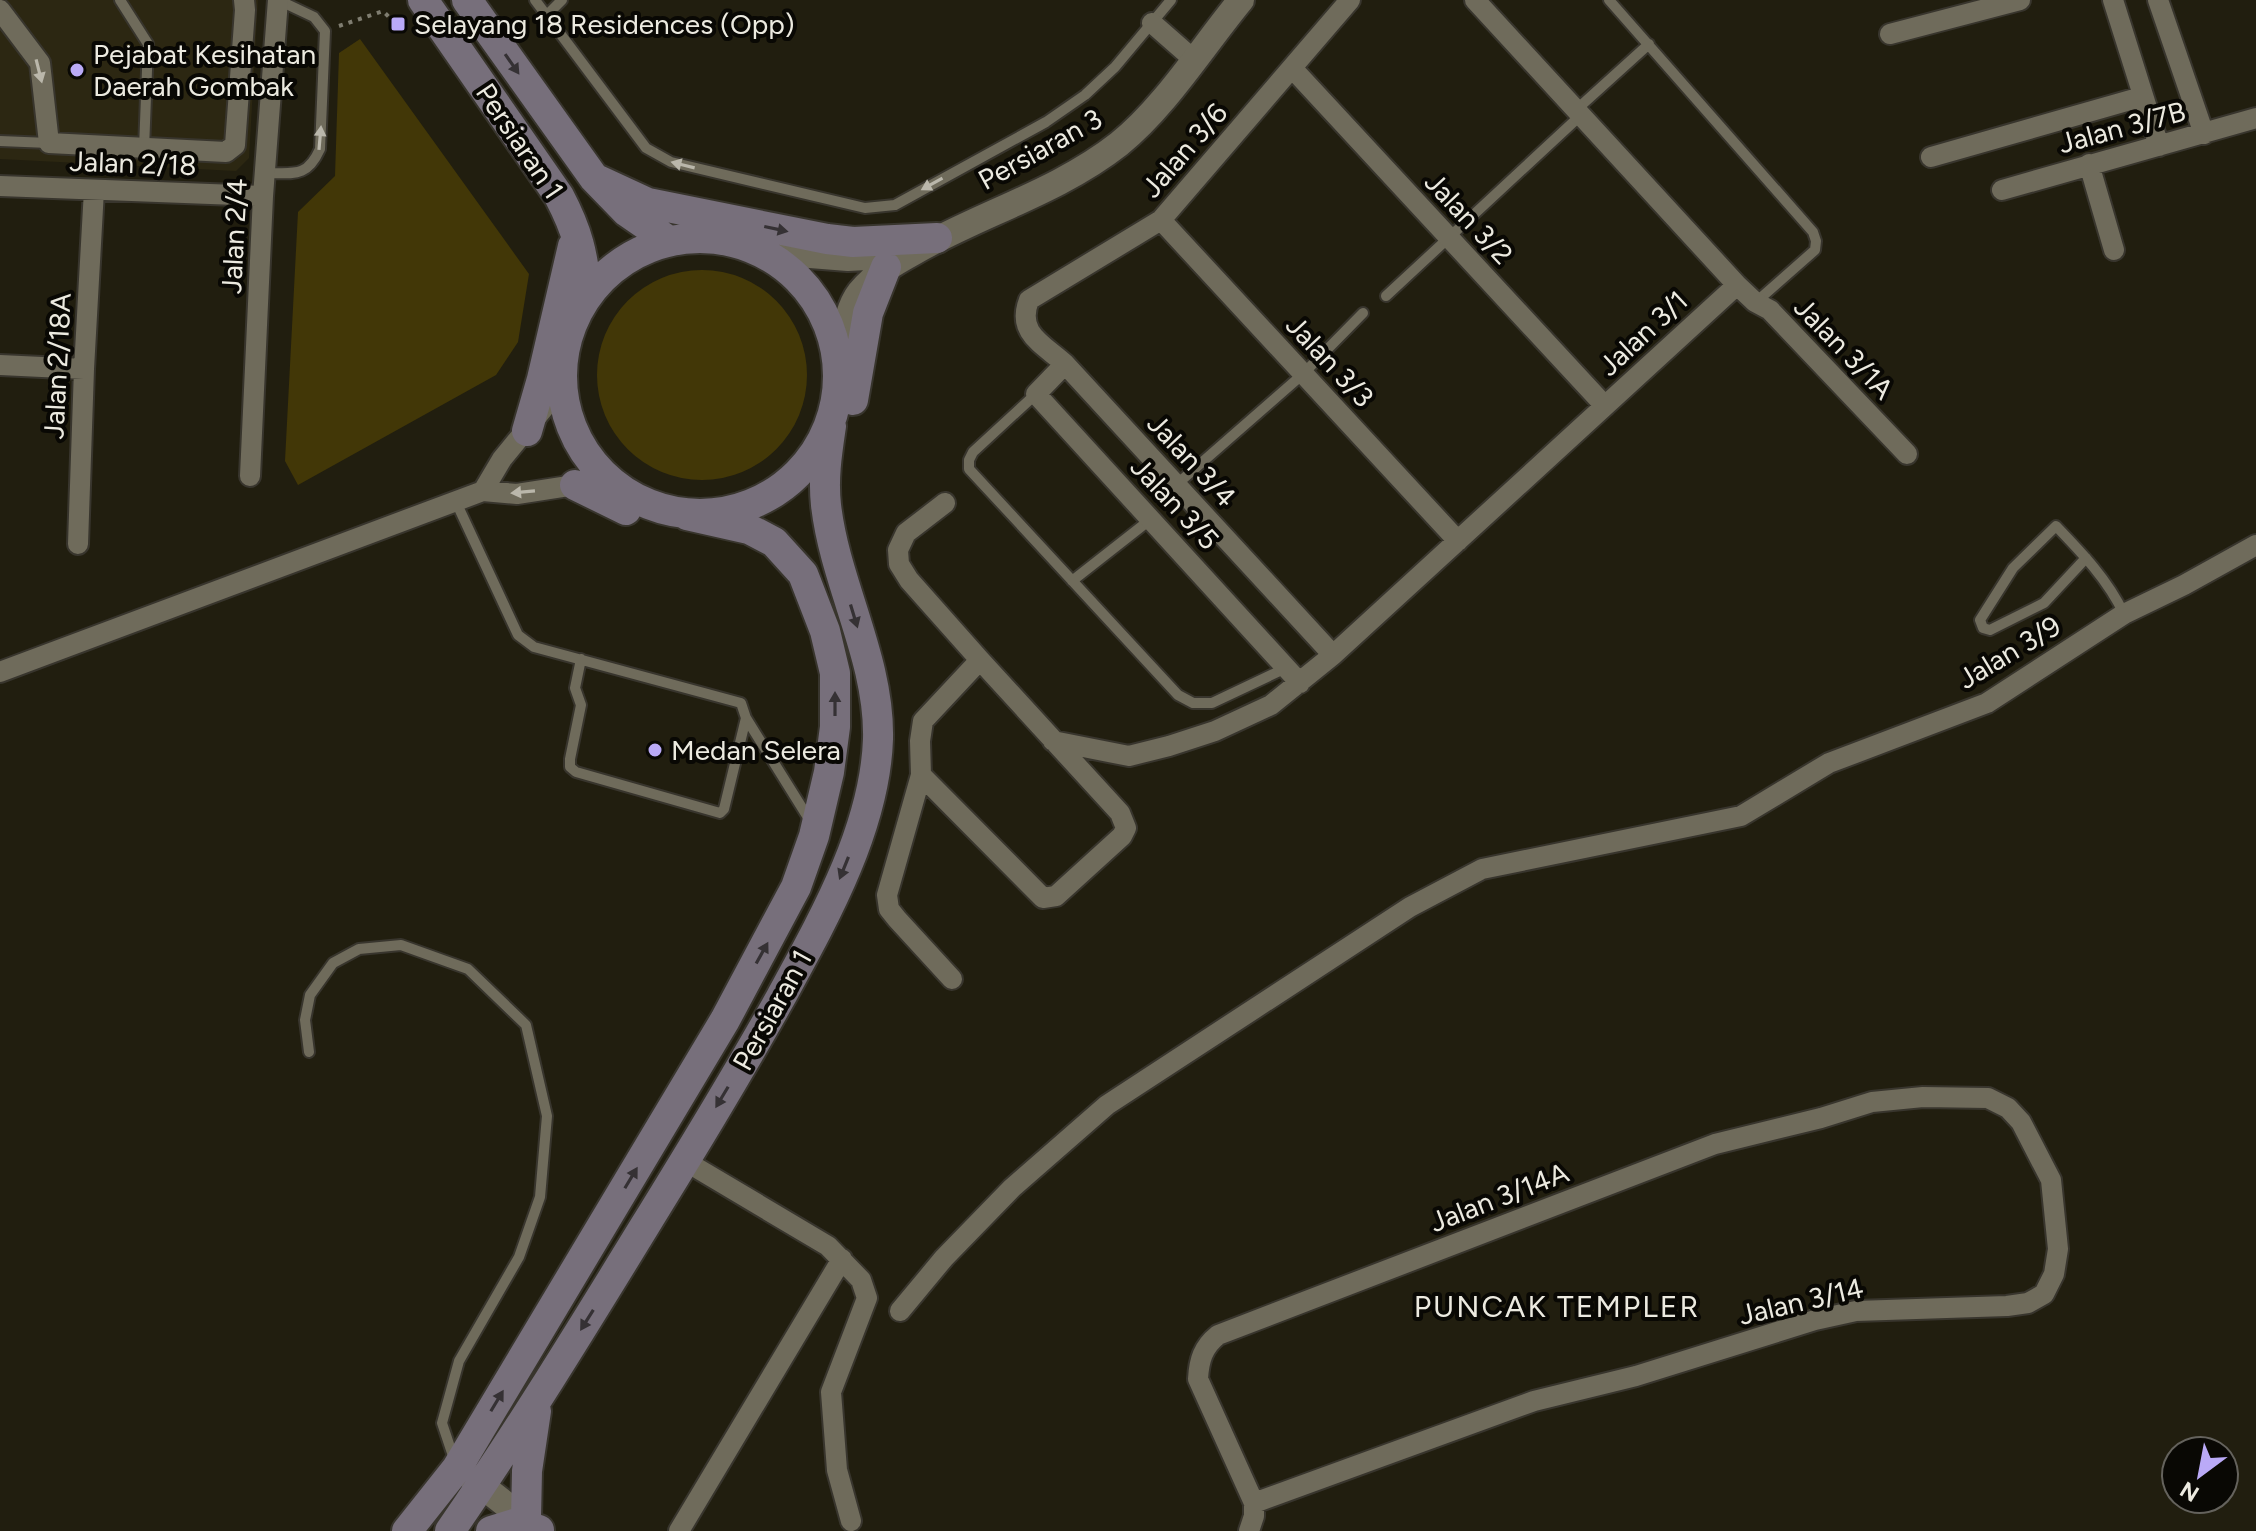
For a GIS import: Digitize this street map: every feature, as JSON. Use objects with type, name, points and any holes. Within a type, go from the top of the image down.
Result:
[{"type":"main road","name":"Persiaran 1","points":[[423,0],[559,196],[576,228],[587,295]]},
{"type":"main road","name":"Persiaran 1","points":[[467,0],[594,178],[627,212],[669,241]]},
{"type":"main road","points":[[594,178],[648,203],[827,239],[853,242],[937,238]]},
{"type":"main road","points":[[527,431],[570,269],[576,228]]},
{"type":"main road","points":[[699,237],[730,241],[760,251],[789,270],[813,296],[830,327],[839,361],[839,394],[831,426],[814,458],[789,484],[769,497],[724,513],[687,515],[663,510],[619,488],[590,460],[570,425],[562,386],[563,354],[587,295],[617,264],[655,244],[669,241],[699,237]]},
{"type":"main road","points":[[832,541],[868,313],[899,261]]},
{"type":"main road","name":"Persiaran 1","points":[[450,1531],[537,1401],[758,1038],[811,940],[862,826],[873,782],[878,737],[870,668],[832,541],[826,505],[825,473],[831,426]]},
{"type":"main road","points":[[575,485],[639,516],[717,538],[747,550],[781,570],[803,574]]},
{"type":"main road","name":"Persiaran 1","points":[[407,1531],[457,1468],[725,1020],[796,887],[814,836],[835,727],[835,673],[825,631],[803,574],[774,542],[749,529],[687,515]]},
{"type":"main road","points":[[491,1531],[517,1523],[535,1527],[527,1471],[537,1401]]},
{"type":"street","points":[[2,17],[40,63],[49,143],[231,150],[235,145],[244,0]]},
{"type":"street","name":"Jalan 2/4","points":[[250,476],[263,196],[278,0]]},
{"type":"street","name":"Persiaran 3","points":[[839,361],[848,317],[858,294],[899,261],[937,238],[1045,188],[1096,161],[1121,142],[1149,115],[1241,0]]},
{"type":"street","name":"Jalan 3/6","points":[[1029,300],[1161,220],[1350,0]]},
{"type":"street","points":[[1475,0],[1737,285]]},
{"type":"street","points":[[1890,34],[2020,0]]},
{"type":"street","points":[[2113,0],[2141,97],[2159,146]]},
{"type":"street","points":[[2158,0],[2204,134]]},
{"type":"street","points":[[1152,23],[1193,59]]},
{"type":"street","name":"Jalan 3/2","points":[[1292,68],[1605,406]]},
{"type":"street","points":[[1931,157],[2141,97]]},
{"type":"street","name":"Jalan 3/7B","points":[[2002,190],[2256,118]]},
{"type":"street","points":[[2089,164],[2114,250]]},
{"type":"street","name":"Jalan 2/18","points":[[0,186],[263,196]]},
{"type":"street","name":"Jalan 2/18A","points":[[78,544],[94,190]]},
{"type":"street","name":"Jalan 3/3","points":[[1161,220],[1458,541]]},
{"type":"street","name":"Persiaran 3","points":[[760,251],[899,261]]},
{"type":"street","name":"Jalan 3/1A","points":[[1737,285],[1755,302],[1770,310],[1907,454]]},
{"type":"street","name":"Jalan 3/1","points":[[1053,741],[1129,756],[1215,731],[1271,705],[1294,675],[1333,655],[1737,285]]},
{"type":"street","name":"Jalan 3/4","points":[[1029,300],[1023,315],[1026,329],[1065,364],[1333,655]]},
{"type":"street","points":[[1036,394],[1065,364]]},
{"type":"street","points":[[0,365],[84,369]]},
{"type":"street","points":[[483,491],[502,459],[562,386]]},
{"type":"street","name":"Jalan 3/5","points":[[1036,394],[1294,675]]},
{"type":"street","points":[[0,672],[483,491],[517,494],[575,485],[619,488]]},
{"type":"street","points":[[921,775],[1043,898],[1056,896],[1122,836],[1126,828],[1120,813],[980,660],[909,580],[899,564],[898,550],[906,533],[945,503]]},
{"type":"street","name":"Jalan 3/9","points":[[900,1311],[944,1258],[1012,1188],[1107,1105],[1410,907],[1482,869],[1741,816],[1829,763],[1987,703],[2124,614],[2256,545]]},
{"type":"street","points":[[952,979],[889,909],[887,895],[921,775],[923,721],[980,660]]},
{"type":"street","name":"Jalan 3/14A","points":[[1254,1503],[1198,1379],[1199,1362],[1207,1344],[1218,1335],[1715,1144],[1872,1102],[1923,1097],[1988,1098]]},
{"type":"street","name":"Jalan 3/14","points":[[1254,1503],[1534,1401],[1636,1376],[1815,1320],[1856,1311],[2028,1303],[2044,1294],[2054,1274],[2058,1249],[2051,1180],[2021,1122],[2008,1108],[1988,1098]]},
{"type":"street","points":[[685,1161],[828,1246],[861,1280],[867,1298],[831,1392],[837,1470],[851,1521]]},
{"type":"street","points":[[679,1531],[842,1259]]},
{"type":"street","points":[[457,1468],[535,1527]]},
{"type":"street","points":[[1249,1531],[1254,1503]]},
{"type":"lane","points":[[120,0],[148,44],[150,54],[144,149]]},
{"type":"lane","points":[[265,173],[302,173],[313,164],[320,149],[325,31],[314,17],[278,0]]},
{"type":"lane","points":[[535,0],[646,148],[671,162],[865,208],[895,205],[1046,122],[1095,86],[1132,49],[1171,0]]},
{"type":"lane","points":[[546,16],[562,0]]},
{"type":"lane","points":[[1609,0],[1813,232],[1815,250],[1755,302]]},
{"type":"lane","points":[[1386,296],[1649,44]]},
{"type":"lane","points":[[0,141],[49,143]]},
{"type":"lane","points":[[1176,485],[1303,374],[1363,313]]},
{"type":"lane","points":[[1036,394],[973,452],[969,469],[1178,695],[1193,703],[1212,703],[1294,675]]},
{"type":"lane","points":[[456,502],[518,635],[534,647],[741,703],[807,814],[814,836]]},
{"type":"lane","points":[[1072,581],[1151,519]]},
{"type":"lane","points":[[2086,558],[2044,603],[1990,630],[1983,628],[1980,620],[2013,568],[2056,526],[2086,558],[2114,592],[2124,614]]},
{"type":"lane","points":[[581,659],[575,688],[581,705],[570,767],[576,772],[720,813],[724,809],[745,714]]},
{"type":"lane","points":[[309,1052],[305,1020],[310,995],[333,963],[359,949],[401,945],[468,969],[526,1025],[547,1116],[540,1197],[519,1257],[459,1361],[442,1423],[457,1468]]},
{"type":"path","points":[[325,31],[383,11],[391,19]]},
{"type":"shaded area","points":[[0,0],[258,0],[249,158],[236,171],[0,159]]},
{"type":"shaded area","points":[[360,39],[529,274],[518,342],[496,375],[298,485],[285,461],[298,212],[335,176],[339,53]]},
{"type":"shaded area","points":[[702,270],[742,278],[776,301],[799,335],[807,375],[799,415],[776,449],[742,472],[702,480],[662,472],[628,449],[605,415],[597,375],[605,335],[628,301],[662,278]]},
{"type":"place","name":"Selayang 18 Residences (Opp)","points":[[398,24]]},
{"type":"place","name":"Pejabat Kesihatan Daerah Gombak","points":[[77,70]]},
{"type":"place","name":"Medan Selera","points":[[655,750]]},
{"type":"district","name":"PUNCAK TEMPLER","points":[[1557,1307]]}]
